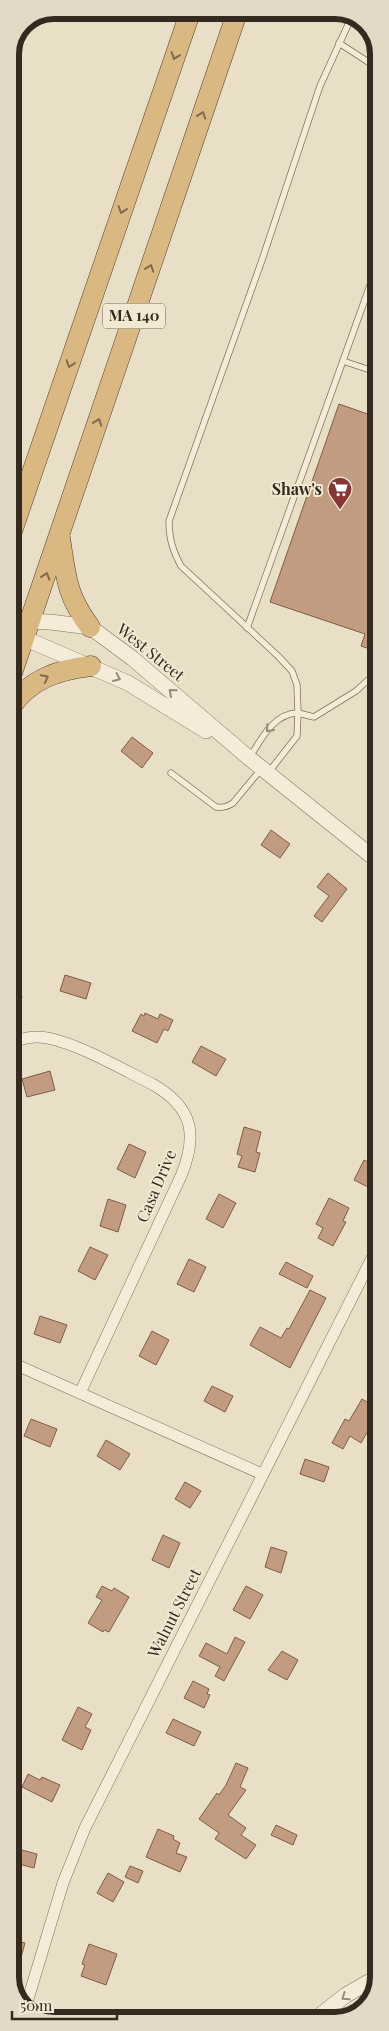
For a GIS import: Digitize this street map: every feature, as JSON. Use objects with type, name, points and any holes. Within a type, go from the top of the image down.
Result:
[{"type":"highway","name":"MA 140","points":[[19,511],[188,19]]},
{"type":"highway","name":"MA 140","points":[[19,628],[60,535],[235,19]]},
{"type":"highway","points":[[60,535],[69,590],[77,609],[90,627]]},
{"type":"highway","points":[[19,695],[54,673],[91,666]]},
{"type":"street","name":"West Street","points":[[19,628],[50,622],[90,627],[132,658],[249,758],[370,855]]},
{"type":"street","name":"West Street","points":[[19,628],[128,683],[249,758]]},
{"type":"street","name":"Casa Drive","points":[[19,1040],[36,1037],[60,1041],[167,1092],[184,1111],[191,1132],[189,1151],[181,1176],[80,1393]]},
{"type":"street","name":"Walnut Street","points":[[28,2001],[63,1883],[85,1828],[370,1262]]},
{"type":"street","points":[[19,1366],[262,1474]]},
{"type":"street","points":[[324,2012],[346,1995],[370,1981]]},
{"type":"lane","points":[[171,773],[216,806],[221,808],[227,807],[297,736],[297,685],[292,671],[181,566],[172,550],[169,537],[169,521],[262,260],[320,86],[349,21]]},
{"type":"lane","points":[[339,43],[370,63]]},
{"type":"lane","points":[[247,628],[370,286]]},
{"type":"lane","points":[[365,300],[370,296]]},
{"type":"lane","points":[[343,361],[370,370]]},
{"type":"lane","points":[[249,758],[260,740],[281,717],[298,713],[314,717],[356,691],[370,678]]},
{"type":"building","name":"Shaw's","points":[[339,404],[370,415],[370,649],[361,646],[365,634],[270,602]]},
{"type":"building","points":[[132,737],[153,753],[142,768],[121,751]]},
{"type":"building","points":[[271,830],[290,844],[280,858],[261,845]]},
{"type":"building","points":[[328,873],[347,889],[322,922],[314,916],[329,896],[317,887]]},
{"type":"building","points":[[65,975],[91,983],[86,999],[60,991]]},
{"type":"building","points":[[19,982],[22,998],[19,998]]},
{"type":"building","points":[[145,1013],[158,1019],[160,1014],[173,1020],[168,1031],[164,1029],[157,1043],[132,1031],[141,1014],[144,1016]]},
{"type":"building","points":[[201,1046],[226,1059],[216,1076],[192,1062]]},
{"type":"building","points":[[50,1071],[55,1090],[27,1097],[22,1079]]},
{"type":"building","points":[[244,1127],[261,1132],[256,1152],[260,1153],[255,1172],[238,1167],[242,1156],[237,1154]]},
{"type":"building","points":[[129,1144],[146,1152],[135,1178],[117,1169]]},
{"type":"building","points":[[364,1160],[370,1163],[370,1188],[354,1180]]},
{"type":"building","points":[[219,1194],[236,1203],[223,1228],[206,1219]]},
{"type":"building","points":[[329,1198],[349,1208],[343,1221],[346,1222],[333,1246],[318,1238],[323,1228],[316,1224]]},
{"type":"building","points":[[108,1199],[126,1205],[118,1232],[100,1226]]},
{"type":"building","points":[[90,1247],[108,1255],[95,1280],[78,1271]]},
{"type":"building","points":[[189,1259],[206,1267],[194,1292],[177,1284]]},
{"type":"building","points":[[286,1262],[313,1276],[307,1288],[279,1274]]},
{"type":"building","points":[[310,1290],[326,1298],[290,1368],[250,1345],[260,1327],[281,1338],[287,1328],[289,1329]]},
{"type":"building","points":[[40,1316],[67,1325],[60,1343],[34,1334]]},
{"type":"building","points":[[152,1331],[169,1340],[156,1365],[139,1356]]},
{"type":"building","points":[[212,1386],[233,1396],[225,1412],[204,1401]]},
{"type":"building","points":[[362,1399],[370,1404],[370,1428],[361,1443],[350,1436],[343,1449],[332,1443],[345,1419],[349,1421]]},
{"type":"building","points":[[31,1419],[57,1429],[50,1447],[24,1436]]},
{"type":"building","points":[[106,1440],[130,1454],[120,1470],[97,1456]]},
{"type":"building","points":[[305,1459],[329,1467],[324,1482],[300,1474]]},
{"type":"building","points":[[185,1482],[201,1491],[190,1508],[175,1499]]},
{"type":"building","points":[[163,1535],[180,1543],[169,1568],[152,1560]]},
{"type":"building","points":[[271,1547],[287,1552],[281,1573],[265,1567]]},
{"type":"building","points":[[102,1586],[112,1591],[114,1588],[129,1597],[109,1632],[104,1630],[103,1632],[88,1623],[102,1600],[96,1597]]},
{"type":"building","points":[[246,1586],[263,1595],[250,1619],[233,1610]]},
{"type":"building","points":[[235,1637],[245,1642],[224,1681],[215,1676],[220,1667],[199,1656],[206,1643],[227,1654]]},
{"type":"building","points":[[282,1651],[298,1660],[287,1680],[268,1670]]},
{"type":"building","points":[[193,1681],[209,1689],[207,1694],[210,1695],[204,1708],[184,1698]]},
{"type":"building","points":[[78,1707],[92,1714],[85,1727],[91,1730],[82,1750],[62,1740]]},
{"type":"building","points":[[173,1719],[201,1732],[194,1746],[166,1733]]},
{"type":"building","points":[[236,1763],[248,1768],[240,1787],[246,1790],[228,1815],[246,1828],[241,1835],[256,1845],[246,1859],[215,1839],[219,1833],[199,1819],[217,1793],[219,1795],[226,1785]]},
{"type":"building","points":[[28,1774],[40,1780],[42,1777],[60,1785],[52,1802],[22,1787]]},
{"type":"building","points":[[276,1825],[297,1835],[293,1845],[271,1835]]},
{"type":"building","points":[[158,1829],[174,1836],[173,1839],[180,1843],[176,1853],[187,1857],[180,1872],[146,1857]]},
{"type":"building","points":[[19,1849],[37,1854],[34,1868],[19,1864]]},
{"type":"building","points":[[130,1866],[143,1871],[138,1883],[125,1877]]},
{"type":"building","points":[[108,1873],[124,1882],[113,1902],[97,1893]]},
{"type":"building","points":[[19,1941],[25,1943],[19,1965]]},
{"type":"building","points":[[89,1944],[117,1954],[106,1985],[81,1976],[85,1965],[82,1964]]},
{"type":"place","name":"Shaw's","points":[[340,510]]}]
